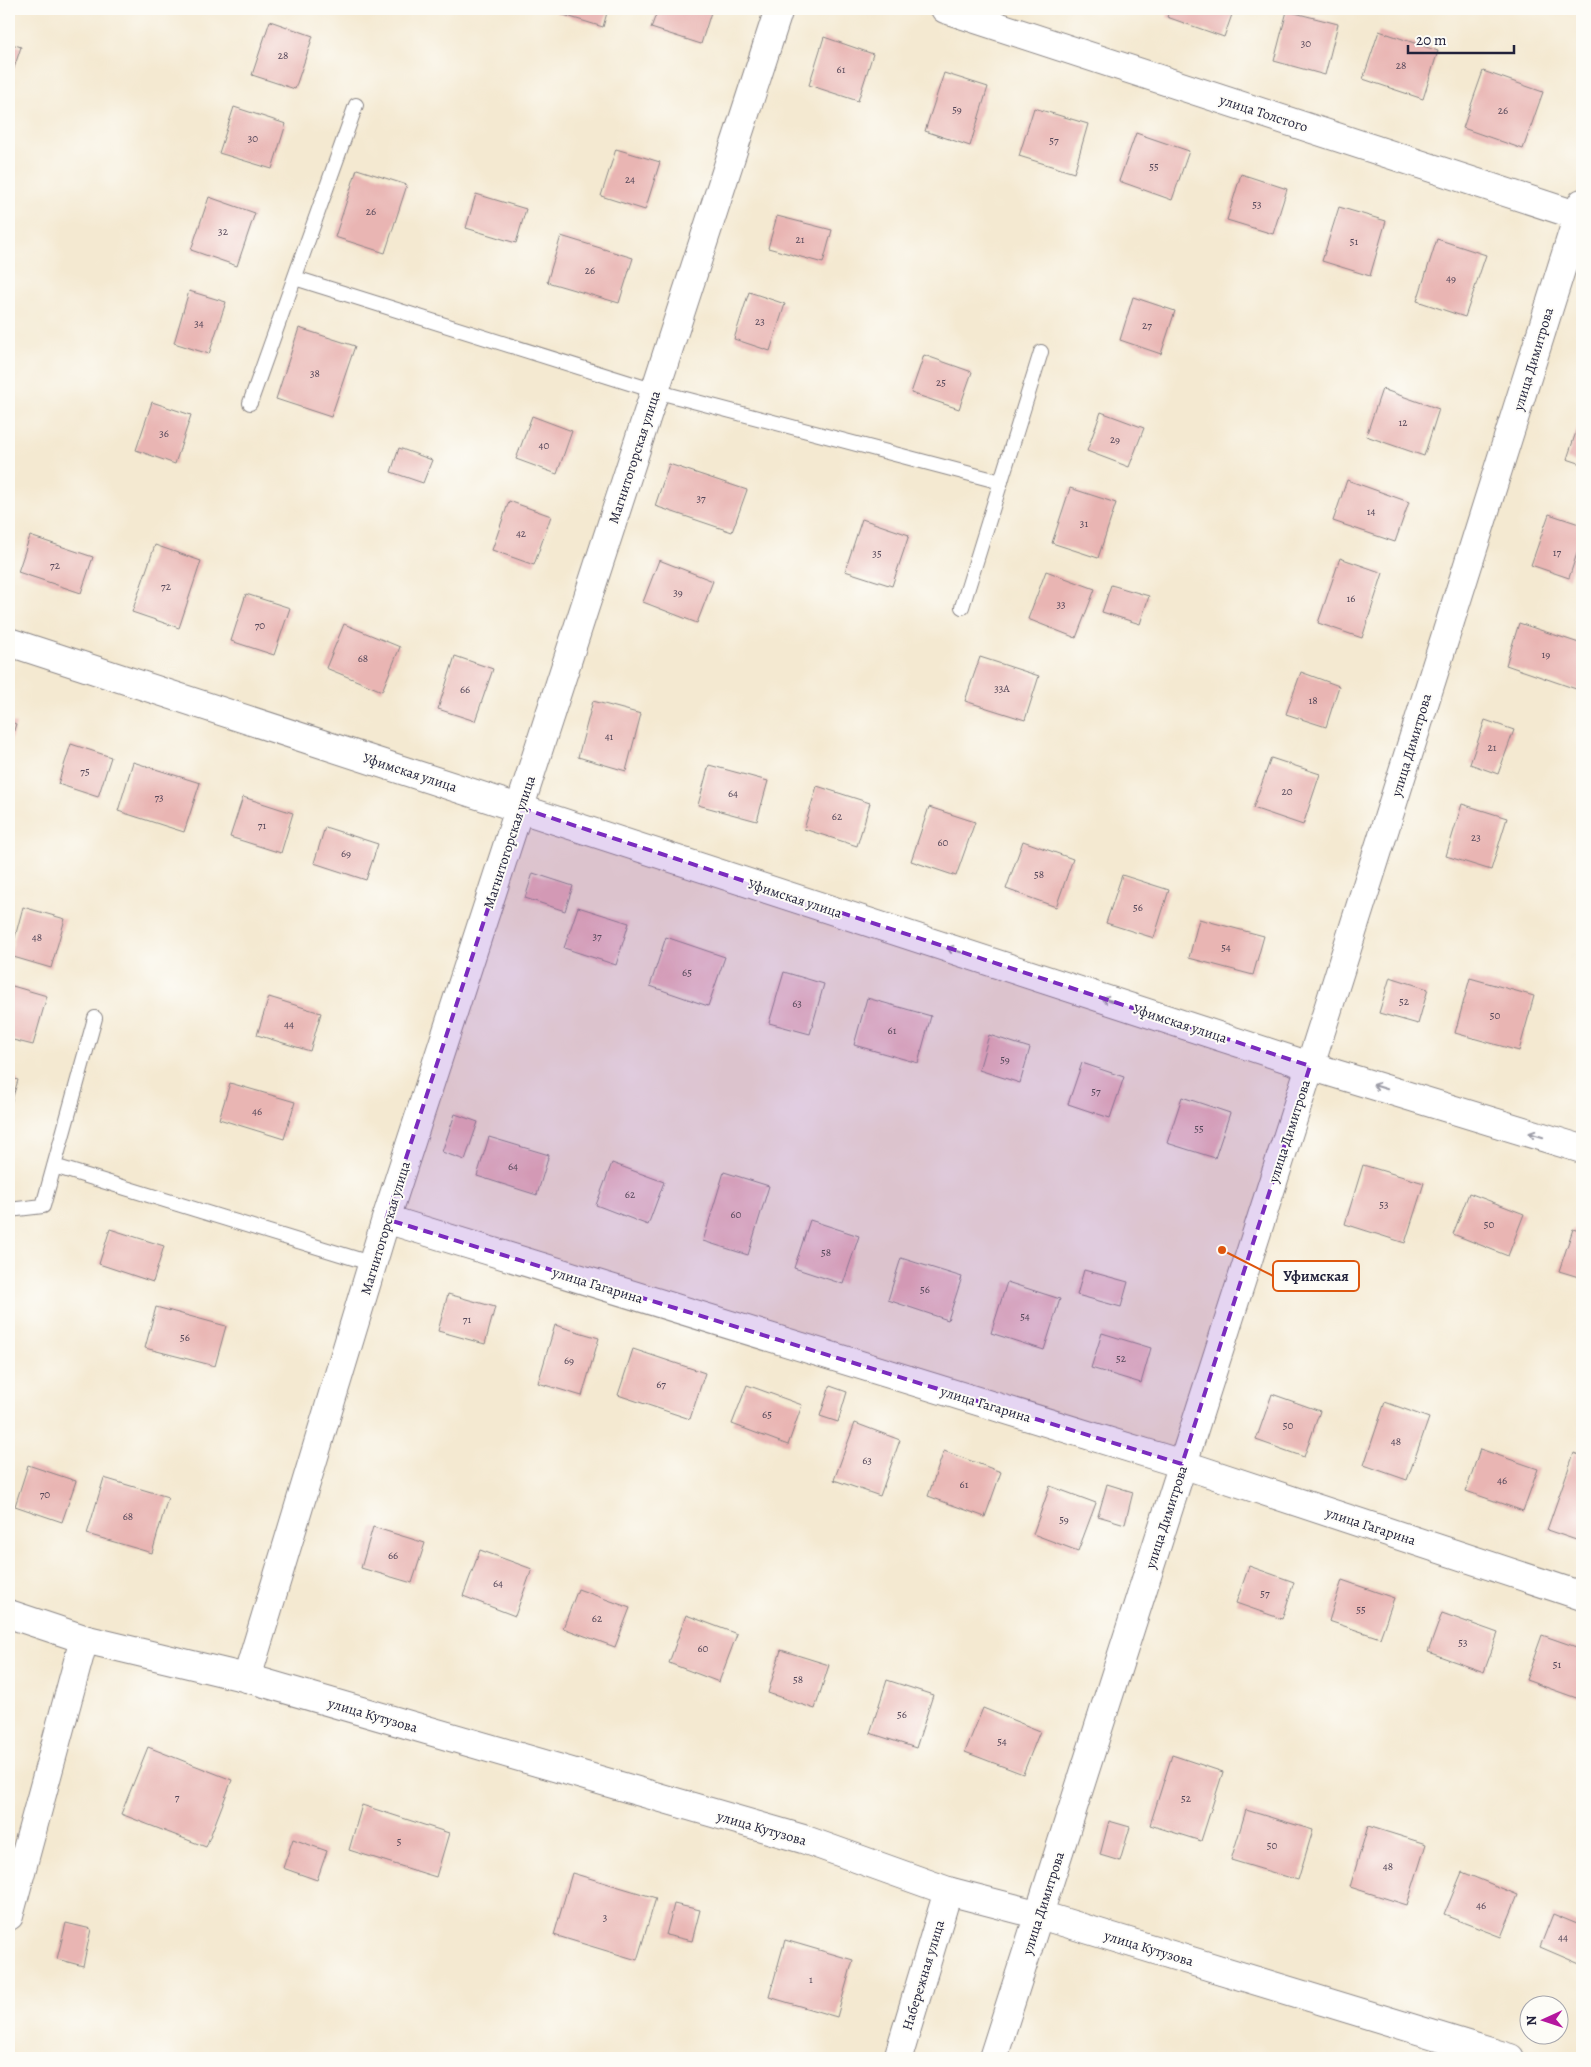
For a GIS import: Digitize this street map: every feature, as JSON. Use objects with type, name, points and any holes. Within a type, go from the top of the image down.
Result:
[{"type":"street","name":"Магнитогорская улица","points":[[247,1678],[386,1219],[779,9]]},
{"type":"street","name":"улица Толстого","points":[[946,9],[1581,212]]},
{"type":"street","name":"улица Димитрова","points":[[993,2058],[1581,212]]},
{"type":"street","name":"Уфимская улица","points":[[9,642],[1310,1066],[1582,1149]]},
{"type":"street","name":"улица Гагарина","points":[[386,1219],[1182,1464],[1582,1596]]},
{"type":"street","name":"улица Кутузова","points":[[9,1614],[84,1639],[247,1678],[803,1839],[948,1891],[1040,1915],[1510,2058]]},
{"type":"street","points":[[9,1916],[84,1639]]},
{"type":"street","name":"Набережная улица","points":[[898,2058],[948,1891]]},
{"type":"lane","points":[[250,403],[356,105]]},
{"type":"lane","points":[[295,278],[656,391],[1001,482]]},
{"type":"lane","points":[[962,607],[1041,352]]},
{"type":"lane","points":[[9,1210],[43,1206],[95,1018]]},
{"type":"lane","points":[[54,1166],[373,1264]]},
{"type":"highlighted area","points":[[521,808],[1310,1066],[1182,1464],[386,1219]]},
{"type":"building","points":[[559,9],[608,9],[603,27],[557,13]]},
{"type":"building","points":[[658,9],[712,9],[701,44],[651,28]]},
{"type":"building","points":[[1170,9],[1234,9],[1224,37],[1167,17]]},
{"type":"building","points":[[1287,11],[1338,24],[1325,75],[1274,61]]},
{"type":"building","points":[[270,21],[313,36],[295,89],[252,75]]},
{"type":"building","points":[[1379,31],[1438,51],[1423,99],[1363,79]]},
{"type":"building","points":[[824,37],[873,54],[858,101],[809,85]]},
{"type":"building","points":[[9,43],[21,47],[9,83]]},
{"type":"building","points":[[1483,71],[1543,92],[1523,149],[1463,128]]},
{"type":"building","points":[[944,73],[988,87],[970,146],[925,131]]},
{"type":"building","points":[[234,107],[286,124],[272,169],[219,153]]},
{"type":"building","points":[[1034,108],[1088,124],[1074,173],[1019,156]]},
{"type":"building","points":[[1136,133],[1189,151],[1172,200],[1119,181]]},
{"type":"building","points":[[616,149],[660,162],[645,210],[601,196]]},
{"type":"building","points":[[357,169],[407,185],[385,253],[335,237]]},
{"type":"building","points":[[1241,174],[1287,189],[1273,234],[1227,220]]},
{"type":"building","points":[[476,194],[526,209],[516,243],[466,228]]},
{"type":"building","points":[[209,197],[255,213],[237,266],[191,250]]},
{"type":"building","points":[[1339,207],[1386,221],[1370,276],[1322,261]]},
{"type":"building","points":[[777,216],[832,230],[823,263],[768,248]]},
{"type":"building","points":[[561,236],[633,258],[619,303],[547,282]]},
{"type":"building","points":[[1437,239],[1486,255],[1465,317],[1417,301]]},
{"type":"building","points":[[189,291],[226,302],[209,354],[174,343]]},
{"type":"building","points":[[749,292],[785,304],[770,351],[734,339]]},
{"type":"building","points":[[1133,297],[1175,311],[1161,354],[1120,340]]},
{"type":"building","points":[[299,328],[355,346],[331,417],[276,399]]},
{"type":"building","points":[[924,355],[972,372],[959,409],[911,393]]},
{"type":"building","points":[[1382,389],[1439,409],[1424,456],[1366,436]]},
{"type":"building","points":[[152,402],[191,415],[175,464],[136,450]]},
{"type":"building","points":[[1101,412],[1144,428],[1129,467],[1087,451]]},
{"type":"building","points":[[1582,414],[1582,464],[1567,459]]},
{"type":"building","points":[[532,416],[572,431],[557,474],[516,459]]},
{"type":"building","points":[[399,448],[432,460],[423,483],[391,472]]},
{"type":"building","points":[[669,464],[747,490],[732,532],[655,506]]},
{"type":"building","points":[[1347,480],[1409,502],[1395,542],[1333,521]]},
{"type":"building","points":[[1070,488],[1116,503],[1098,558],[1052,543]]},
{"type":"building","points":[[509,501],[551,516],[534,565],[492,550]]},
{"type":"building","points":[[1549,514],[1582,525],[1582,538],[1569,578],[1531,565]]},
{"type":"building","points":[[862,519],[909,535],[892,586],[845,571]]},
{"type":"building","points":[[30,536],[93,557],[81,593],[18,572]]},
{"type":"building","points":[[155,545],[201,561],[179,628],[132,612]]},
{"type":"building","points":[[1340,558],[1383,573],[1362,638],[1318,623]]},
{"type":"building","points":[[659,560],[713,581],[697,623],[643,602]]},
{"type":"building","points":[[1046,571],[1095,589],[1076,638],[1028,619]]},
{"type":"building","points":[[1111,585],[1149,596],[1140,624],[1102,612]]},
{"type":"building","points":[[246,594],[290,608],[274,655],[231,641]]},
{"type":"building","points":[[1519,623],[1582,644],[1582,691],[1506,665]]},
{"type":"building","points":[[344,624],[400,647],[382,691],[326,668]]},
{"type":"building","points":[[455,656],[493,669],[475,721],[438,709]]},
{"type":"building","points":[[980,657],[1039,676],[1025,720],[965,701]]},
{"type":"building","points":[[1301,672],[1339,686],[1326,727],[1286,714]]},
{"type":"building","points":[[593,701],[641,714],[626,771],[578,757]]},
{"type":"building","points":[[1485,720],[1514,730],[1498,774],[1470,764]]},
{"type":"building","points":[[9,721],[16,724],[9,746]]},
{"type":"building","points":[[71,744],[111,757],[98,797],[58,784]]},
{"type":"building","points":[[1271,758],[1320,774],[1303,825],[1253,808]]},
{"type":"building","points":[[133,762],[200,783],[184,832],[118,811]]},
{"type":"building","points":[[709,765],[768,781],[757,821],[698,805]]},
{"type":"building","points":[[817,786],[870,803],[857,846],[804,829]]},
{"type":"building","points":[[243,797],[293,813],[281,853],[230,837]]},
{"type":"building","points":[[1462,804],[1507,818],[1491,870],[1446,856]]},
{"type":"building","points":[[929,807],[975,822],[956,876],[911,861]]},
{"type":"building","points":[[325,827],[378,844],[366,880],[314,863]]},
{"type":"building","points":[[1023,841],[1073,859],[1056,907],[1006,889]]},
{"type":"building","points":[[533,873],[573,886],[565,911],[525,898]]},
{"type":"building","points":[[1122,875],[1169,890],[1154,938],[1106,923]]},
{"type":"building","points":[[23,907],[65,919],[51,968],[10,956]]},
{"type":"building","points":[[578,907],[629,923],[616,965],[564,948]]},
{"type":"building","points":[[1199,919],[1264,936],[1253,975],[1189,958]]},
{"type":"building","points":[[666,937],[725,957],[708,1006],[650,986]]},
{"type":"building","points":[[784,972],[824,984],[810,1034],[769,1023]]},
{"type":"building","points":[[1390,977],[1428,989],[1418,1024],[1379,1013]]},
{"type":"building","points":[[1470,978],[1534,996],[1519,1051],[1455,1033]]},
{"type":"building","points":[[9,985],[47,996],[33,1045],[9,1039]]},
{"type":"building","points":[[269,997],[321,1013],[310,1051],[257,1035]]},
{"type":"building","points":[[867,998],[931,1016],[918,1063],[854,1045]]},
{"type":"building","points":[[989,1035],[1030,1048],[1020,1083],[979,1070]]},
{"type":"building","points":[[1082,1063],[1124,1077],[1110,1118],[1068,1104]]},
{"type":"building","points":[[9,1077],[18,1080],[9,1110]]},
{"type":"building","points":[[230,1083],[295,1102],[284,1139],[219,1119]]},
{"type":"building","points":[[1182,1097],[1230,1113],[1215,1158],[1167,1143]]},
{"type":"building","points":[[455,1114],[478,1122],[465,1160],[442,1152]]},
{"type":"building","points":[[489,1137],[549,1155],[537,1195],[477,1176]]},
{"type":"building","points":[[612,1163],[664,1182],[648,1225],[596,1205]]},
{"type":"building","points":[[1363,1165],[1424,1183],[1405,1243],[1345,1224]]},
{"type":"building","points":[[724,1172],[769,1186],[748,1255],[703,1241]]},
{"type":"building","points":[[1469,1193],[1524,1214],[1508,1256],[1453,1234]]},
{"type":"building","points":[[810,1220],[859,1236],[843,1284],[794,1268]]},
{"type":"building","points":[[110,1229],[164,1246],[153,1282],[99,1264]]},
{"type":"building","points":[[1573,1229],[1582,1232],[1582,1278],[1559,1271]]},
{"type":"building","points":[[901,1258],[962,1277],[948,1320],[888,1300]]},
{"type":"building","points":[[1084,1270],[1128,1282],[1121,1307],[1077,1295]]},
{"type":"building","points":[[1007,1282],[1060,1299],[1044,1350],[991,1333]]},
{"type":"building","points":[[448,1294],[495,1307],[485,1344],[438,1331]]},
{"type":"building","points":[[156,1307],[226,1326],[215,1366],[145,1348]]},
{"type":"building","points":[[555,1325],[599,1338],[582,1396],[538,1383]]},
{"type":"building","points":[[1102,1333],[1151,1348],[1141,1383],[1091,1368]]},
{"type":"building","points":[[633,1349],[705,1373],[690,1419],[618,1395]]},
{"type":"building","points":[[747,1385],[802,1405],[788,1445],[732,1424]]},
{"type":"building","points":[[830,1386],[847,1392],[838,1422],[820,1416]]},
{"type":"building","points":[[1272,1394],[1320,1411],[1304,1457],[1256,1440]]},
{"type":"building","points":[[1385,1402],[1429,1418],[1407,1480],[1364,1465]]},
{"type":"building","points":[[855,1423],[900,1440],[880,1496],[834,1480]]},
{"type":"building","points":[[1480,1449],[1538,1469],[1523,1511],[1466,1491]]},
{"type":"building","points":[[944,1451],[1001,1472],[985,1517],[928,1496]]},
{"type":"building","points":[[1574,1453],[1582,1456],[1582,1542],[1547,1530]]},
{"type":"building","points":[[28,1465],[76,1481],[62,1522],[15,1506]]},
{"type":"building","points":[[104,1478],[168,1497],[152,1553],[87,1534]]},
{"type":"building","points":[[1107,1484],[1133,1492],[1125,1524],[1098,1516]]},
{"type":"building","points":[[1050,1486],[1096,1503],[1078,1551],[1033,1534]]},
{"type":"building","points":[[373,1527],[425,1543],[412,1583],[361,1568]]},
{"type":"building","points":[[480,1550],[532,1569],[515,1616],[463,1596]]},
{"type":"building","points":[[1249,1566],[1294,1582],[1282,1619],[1236,1603]]},
{"type":"building","points":[[1342,1580],[1394,1598],[1380,1638],[1329,1621]]},
{"type":"building","points":[[578,1589],[630,1608],[615,1647],[563,1628]]},
{"type":"building","points":[[1442,1613],[1498,1633],[1484,1672],[1428,1652]]},
{"type":"building","points":[[686,1615],[737,1634],[719,1682],[669,1663]]},
{"type":"building","points":[[1542,1635],[1582,1649],[1582,1700],[1526,1680]]},
{"type":"building","points":[[781,1650],[829,1665],[815,1709],[768,1693]]},
{"type":"building","points":[[887,1680],[933,1695],[916,1748],[870,1733]]},
{"type":"building","points":[[983,1708],[1040,1731],[1023,1774],[965,1752]]},
{"type":"building","points":[[148,1747],[232,1780],[206,1847],[121,1814]]},
{"type":"building","points":[[1172,1755],[1223,1772],[1201,1841],[1150,1825]]},
{"type":"building","points":[[362,1805],[449,1833],[436,1877],[349,1850]]},
{"type":"building","points":[[1246,1810],[1313,1830],[1298,1880],[1231,1860]]},
{"type":"building","points":[[1109,1821],[1130,1827],[1120,1861],[1100,1855]]},
{"type":"building","points":[[1368,1826],[1426,1844],[1407,1905],[1350,1887]]},
{"type":"building","points":[[293,1839],[327,1851],[317,1880],[283,1868]]},
{"type":"building","points":[[1462,1872],[1518,1895],[1501,1937],[1444,1915]]},
{"type":"building","points":[[572,1873],[656,1898],[637,1960],[554,1935]]},
{"type":"building","points":[[674,1904],[700,1910],[692,1941],[666,1935]]},
{"type":"building","points":[[1553,1914],[1582,1926],[1582,1965],[1540,1947]]},
{"type":"building","points":[[66,1923],[91,1929],[83,1966],[57,1959]]},
{"type":"building","points":[[785,1940],[853,1960],[837,2017],[769,1997]]},
{"type":"place","name":"Уфимская","points":[[1222,1250]]}]
